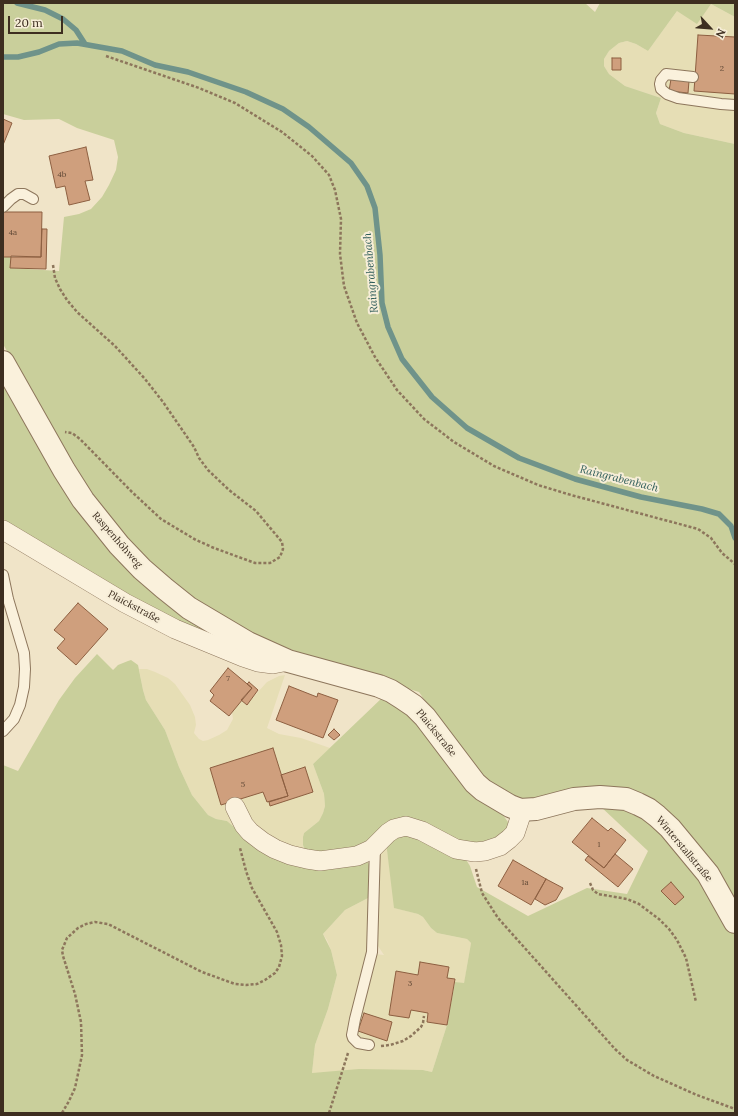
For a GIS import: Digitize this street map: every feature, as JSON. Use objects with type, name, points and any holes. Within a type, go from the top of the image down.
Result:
[{"type":"street","name":"Raspenhöhweg","points":[[3,362],[64,470],[83,500],[119,546],[164,588],[239,647],[288,661]]},
{"type":"street","name":"Plaickstraße","points":[[5,536],[175,629],[239,647]]},
{"type":"street","name":"Plaickstraße","points":[[288,661],[379,686],[402,698],[414,706],[425,717],[475,782],[483,790],[497,799],[520,810]]},
{"type":"street","name":"Winterstallstraße","points":[[520,810],[536,809],[584,797],[614,797],[626,799],[638,804],[657,816],[666,824],[708,874],[735,922]]},
{"type":"street","points":[[235,807],[250,832],[263,842],[290,855],[320,861],[357,856],[375,846],[394,829],[406,826],[422,831],[450,846],[466,852],[485,852],[500,846],[515,833],[518,826],[520,810]]},
{"type":"lane","points":[[693,77],[666,74],[661,80],[661,89],[667,94],[678,98],[735,105]]},
{"type":"lane","points":[[3,207],[10,199],[18,194],[24,194],[33,199]]},
{"type":"lane","points":[[3,575],[8,599],[24,653],[25,669],[24,687],[20,705],[14,719],[3,731]]},
{"type":"lane","points":[[369,1045],[358,1043],[352,1035],[372,952],[375,846]]},
{"type":"path","points":[[106,56],[199,88],[235,103],[282,132],[316,160],[329,175],[335,190],[341,219],[340,254],[344,286],[357,323],[375,356],[397,390],[424,418],[454,442],[494,466],[538,485],[698,529],[711,538],[722,553],[735,564]]},
{"type":"path","points":[[46,439],[62,432],[72,433],[80,439],[161,519],[196,540],[256,563],[270,563],[280,557],[283,550],[282,542],[256,511],[229,490],[208,470],[163,402],[145,379],[115,346],[77,312],[67,300],[55,278],[53,265]]},
{"type":"path","points":[[62,1113],[75,1088],[82,1055],[81,1022],[62,950],[67,938],[78,928],[95,922],[108,924],[196,969],[235,984],[246,986],[257,984],[275,973],[279,967],[282,956],[281,945],[276,932],[252,888],[239,842]]},
{"type":"path","points":[[466,852],[475,868],[482,894],[498,918],[615,1049],[627,1060],[654,1076],[697,1095],[735,1109]]},
{"type":"path","points":[[590,883],[593,890],[598,894],[627,899],[639,904],[659,918],[669,929],[677,940],[686,958],[696,1002]]},
{"type":"path","points":[[369,1045],[390,1045],[411,1036],[421,1027],[424,1016]]},
{"type":"path","points":[[329,1113],[352,1035]]},
{"type":"shaded area","points":[[711,4],[735,17],[735,144],[684,133],[660,124],[656,113],[661,98],[625,86],[609,74],[604,66],[604,59],[609,51],[619,43],[627,41],[648,51],[677,11]]},
{"type":"shaded area","points":[[139,669],[147,669],[155,672],[168,678],[175,684],[190,705],[195,717],[196,725],[194,733],[203,741],[219,735],[227,730],[233,719],[232,712],[241,700],[247,704],[267,682],[279,676],[285,675],[267,728],[279,734],[301,738],[330,748],[313,764],[324,794],[325,806],[319,821],[304,833],[303,845],[305,851],[248,839],[227,821],[216,819],[208,815],[192,795],[179,767],[165,730],[146,700]]},
{"type":"shaded area","points":[[386,842],[395,908],[418,914],[423,917],[431,928],[437,933],[467,939],[471,943],[464,984],[455,982],[447,1025],[432,1072],[423,1070],[312,1073],[315,1045],[328,1009],[337,975],[331,950],[323,934],[345,910],[370,897],[369,943],[367,953],[384,955],[378,946],[377,938],[379,860]]},
{"type":"green space","points":[[3,3],[585,3],[595,12],[600,3],[735,3],[735,17],[711,4],[697,24],[677,11],[648,51],[627,41],[619,43],[609,51],[604,59],[604,66],[609,74],[625,86],[661,98],[656,113],[660,124],[684,133],[735,144],[735,1113],[3,1113],[3,765],[18,771],[59,700],[75,678],[97,654],[113,670],[118,665],[131,660],[138,665],[146,700],[165,730],[179,767],[192,795],[208,815],[216,819],[227,821],[248,839],[368,862],[370,897],[345,910],[323,934],[331,950],[337,975],[328,1009],[315,1045],[312,1073],[359,1069],[423,1070],[432,1072],[447,1025],[455,982],[464,983],[471,943],[467,939],[437,933],[431,928],[423,917],[418,914],[394,908],[386,842],[402,833],[465,858],[470,866],[477,887],[528,916],[587,888],[627,894],[648,851],[599,805],[541,798],[527,799],[509,797],[470,766],[419,692],[335,667],[255,635],[209,612],[129,545],[75,472],[3,344],[3,257],[11,256],[11,268],[59,271],[64,217],[79,214],[91,209],[102,197],[116,170],[118,157],[114,140],[77,128],[59,119],[24,120],[3,114]]},
{"type":"green space","points":[[3,375],[62,487],[109,551],[157,593],[201,624],[222,644],[89,574],[3,519]]},
{"type":"green space","points":[[384,696],[406,709],[500,811],[508,822],[508,827],[502,837],[478,848],[427,828],[331,854],[305,851],[303,845],[304,833],[319,821],[325,806],[324,794],[313,764]]},
{"type":"building","points":[[698,35],[735,37],[735,94],[694,91]]},
{"type":"building","points":[[612,58],[621,58],[621,70],[612,70]]},
{"type":"building","points":[[671,79],[689,81],[688,93],[669,91]]},
{"type":"building","points":[[3,119],[12,123],[3,145]]},
{"type":"building","points":[[86,147],[93,180],[85,181],[90,200],[69,205],[65,186],[56,188],[49,156]]},
{"type":"building","points":[[3,212],[42,212],[41,257],[3,257]]},
{"type":"building","points":[[42,229],[47,229],[46,269],[10,268],[11,256],[41,257]]},
{"type":"building","points":[[78,603],[108,629],[76,665],[57,648],[65,639],[54,630]]},
{"type":"building","points":[[228,668],[252,688],[229,716],[210,701],[214,695],[210,691]]},
{"type":"building","points":[[249,682],[258,690],[247,705],[241,700],[252,688],[247,684]]},
{"type":"building","points":[[289,686],[317,697],[318,693],[338,700],[323,738],[276,720]]},
{"type":"building","points":[[334,729],[340,735],[334,740],[328,735]]},
{"type":"building","points":[[273,748],[288,796],[267,802],[263,792],[221,805],[210,768]]},
{"type":"building","points":[[305,767],[313,792],[270,806],[269,802],[288,796],[281,775]]},
{"type":"building","points":[[592,818],[608,831],[611,828],[626,840],[604,868],[572,842]]},
{"type":"building","points":[[615,854],[633,869],[618,887],[585,860],[588,856],[604,868]]},
{"type":"building","points":[[513,860],[546,879],[531,905],[498,886]]},
{"type":"building","points":[[546,879],[563,888],[556,900],[545,905],[535,899]]},
{"type":"building","points":[[671,882],[684,897],[675,905],[661,891]]},
{"type":"building","points":[[420,962],[449,967],[447,978],[455,979],[447,1025],[427,1022],[428,1013],[411,1010],[409,1018],[389,1015],[396,971],[418,975]]},
{"type":"building","points":[[364,1013],[392,1022],[387,1041],[358,1031]]},
{"type":"waterway","points":[[17,3],[45,10],[63,19],[76,30],[85,44]]},
{"type":"waterway","name":"Raingrabenbach","points":[[3,57],[18,57],[39,52],[59,44],[77,43],[122,51],[155,65],[188,72],[246,92],[283,109],[309,127],[351,163],[367,186],[375,208],[380,255],[382,303],[388,327],[402,359],[432,397],[467,428],[519,458],[575,479],[641,497],[702,509],[719,514],[731,526],[735,538]]}]
